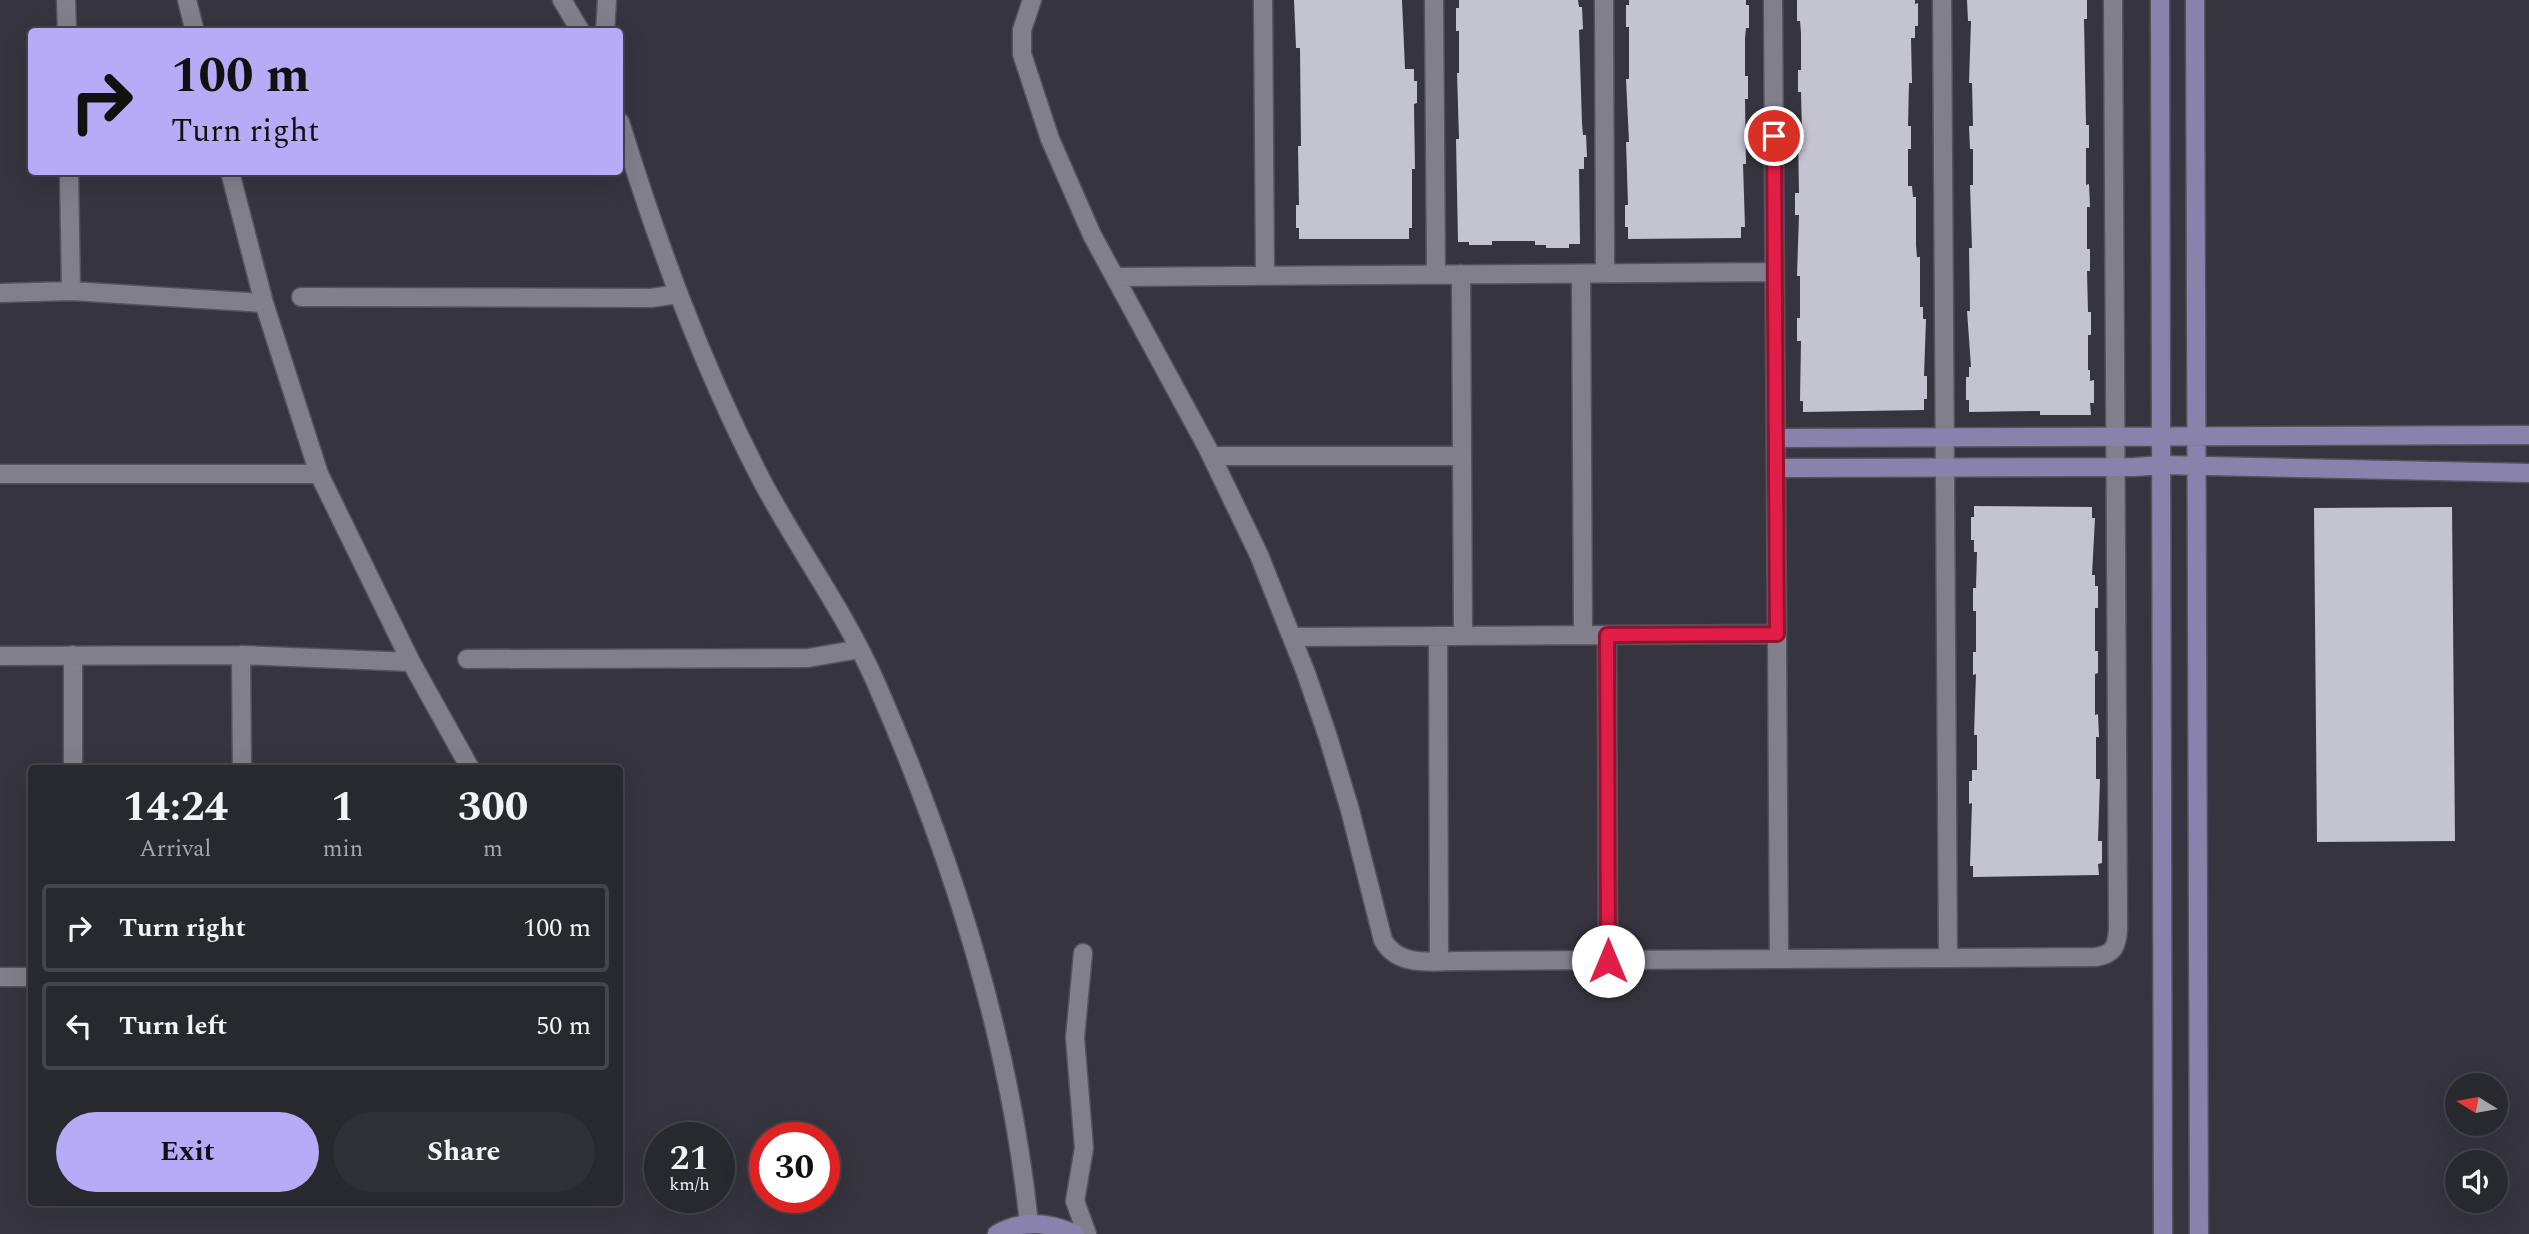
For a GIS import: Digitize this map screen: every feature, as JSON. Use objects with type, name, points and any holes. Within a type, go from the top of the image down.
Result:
[{"type":"street","points":[[66,0],[66,28]]},
{"type":"street","points":[[187,0],[194,28]]},
{"type":"street","points":[[562,0],[579,28]]},
{"type":"street","points":[[605,28],[607,0]]},
{"type":"street","points":[[1032,0],[1021,40],[1025,66],[1050,139],[1092,235],[1212,456],[1259,555],[1292,637],[1350,810],[1383,940],[1388,949],[1402,958],[1439,961],[2096,957],[2111,953],[2115,948],[2118,929],[2113,437],[2113,0]]},
{"type":"street","points":[[1263,0],[1265,276]]},
{"type":"street","points":[[1434,0],[1436,274]]},
{"type":"street","points":[[1604,0],[1605,273]]},
{"type":"street","points":[[1773,0],[1779,959]]},
{"type":"street","points":[[1942,0],[1948,958]]},
{"type":"street","points":[[2160,0],[2163,1234]]},
{"type":"street","points":[[2195,0],[2199,1234]]},
{"type":"street","points":[[623,131],[678,294],[725,406],[762,481],[860,649],[909,761],[937,836],[975,954],[1007,1076],[1025,1179],[1029,1224]]},
{"type":"street","points":[[69,175],[71,291]]},
{"type":"street","points":[[231,175],[264,303],[319,474],[411,662],[468,765]]},
{"type":"street","points":[[1115,277],[1775,272]]},
{"type":"street","points":[[1461,274],[1463,636]]},
{"type":"street","points":[[1581,274],[1583,635]]},
{"type":"street","points":[[0,293],[71,291],[264,303]]},
{"type":"street","points":[[301,297],[651,298],[678,294]]},
{"type":"street","points":[[1776,438],[2529,435]]},
{"type":"street","points":[[1212,456],[1462,456]]},
{"type":"street","points":[[1776,468],[2197,465],[2529,473]]},
{"type":"street","points":[[0,474],[319,474]]},
{"type":"street","points":[[1292,637],[1777,634]]},
{"type":"street","points":[[1607,635],[1608,961]]},
{"type":"street","points":[[1438,636],[1439,961]]},
{"type":"street","points":[[467,659],[808,659],[860,649]]},
{"type":"street","points":[[73,655],[73,765]]},
{"type":"street","points":[[0,656],[241,655],[411,662]]},
{"type":"street","points":[[241,655],[242,765]]},
{"type":"street","points":[[1083,953],[1075,1038],[1084,1149],[1075,1201],[1087,1234]]},
{"type":"street","points":[[0,977],[28,977]]},
{"type":"street","points":[[998,1234],[1029,1224],[1059,1226],[1075,1234]]},
{"type":"building","points":[[1294,0],[1402,0],[1405,69],[1414,69],[1414,81],[1417,81],[1417,103],[1414,104],[1415,169],[1412,169],[1412,228],[1409,228],[1409,239],[1299,239],[1296,205],[1299,205],[1298,146],[1301,146],[1300,48],[1296,48]]},
{"type":"building","points":[[1459,0],[1578,0],[1579,7],[1582,7],[1583,29],[1579,30],[1582,123],[1583,135],[1586,135],[1587,157],[1584,157],[1584,169],[1579,169],[1580,244],[1569,244],[1569,248],[1546,248],[1546,245],[1535,245],[1535,241],[1492,241],[1492,245],[1458,242],[1456,139],[1459,139],[1459,31],[1456,31],[1456,8],[1459,8]]},
{"type":"building","points":[[1629,0],[1746,0],[1746,5],[1749,5],[1749,28],[1746,28],[1745,39],[1748,99],[1745,99],[1746,164],[1743,164],[1745,227],[1741,227],[1741,238],[1628,239],[1625,205],[1628,205],[1626,79],[1629,79],[1629,27],[1626,27],[1626,5],[1629,5]]},
{"type":"building","points":[[1797,0],[1915,0],[1915,4],[1918,3],[1918,26],[1915,26],[1915,38],[1911,38],[1912,83],[1909,83],[1908,126],[1911,126],[1911,149],[1908,149],[1908,186],[1912,186],[1913,197],[1916,197],[1920,307],[1923,307],[1923,319],[1926,319],[1924,376],[1927,376],[1927,399],[1924,399],[1924,410],[1803,412],[1803,401],[1800,401],[1801,341],[1797,341],[1797,318],[1800,318],[1800,276],[1797,276],[1799,215],[1795,215],[1795,193],[1799,193],[1798,134],[1802,134],[1801,92],[1798,92],[1801,33],[1800,21],[1797,21]]},
{"type":"building","points":[[1967,0],[2087,0],[2087,19],[2084,19],[2086,125],[2089,125],[2089,148],[2086,148],[2086,185],[2089,184],[2090,207],[2087,207],[2087,249],[2090,249],[2090,271],[2087,271],[2088,312],[2091,312],[2088,370],[2090,381],[2094,380],[2091,415],[2040,415],[2040,411],[1969,412],[1966,377],[1969,377],[1971,367],[1967,311],[1970,311],[1970,185],[1973,185],[1973,149],[1970,149],[1969,126],[1973,126],[1972,83],[1969,83],[1971,21],[1968,21]]},
{"type":"building","points":[[1974,506],[2092,507],[2092,518],[2095,518],[2092,575],[2095,575],[2095,586],[2098,586],[2098,608],[2095,608],[2098,673],[2095,674],[2095,715],[2098,714],[2099,737],[2096,737],[2096,779],[2100,779],[2098,841],[2102,841],[2099,875],[1973,877],[1973,866],[1970,866],[1972,803],[1969,804],[1969,781],[1972,781],[1972,770],[1977,770],[1977,735],[1974,735],[1976,674],[1973,675],[1976,611],[1973,611],[1973,588],[1976,588],[1977,552],[1974,552],[1974,540],[1971,540]]},
{"type":"building","points":[[2452,507],[2455,841],[2317,842],[2314,508]]},
{"type":"route","points":[[1608,961],[1607,635],[1777,634],[1774,136]]}]
